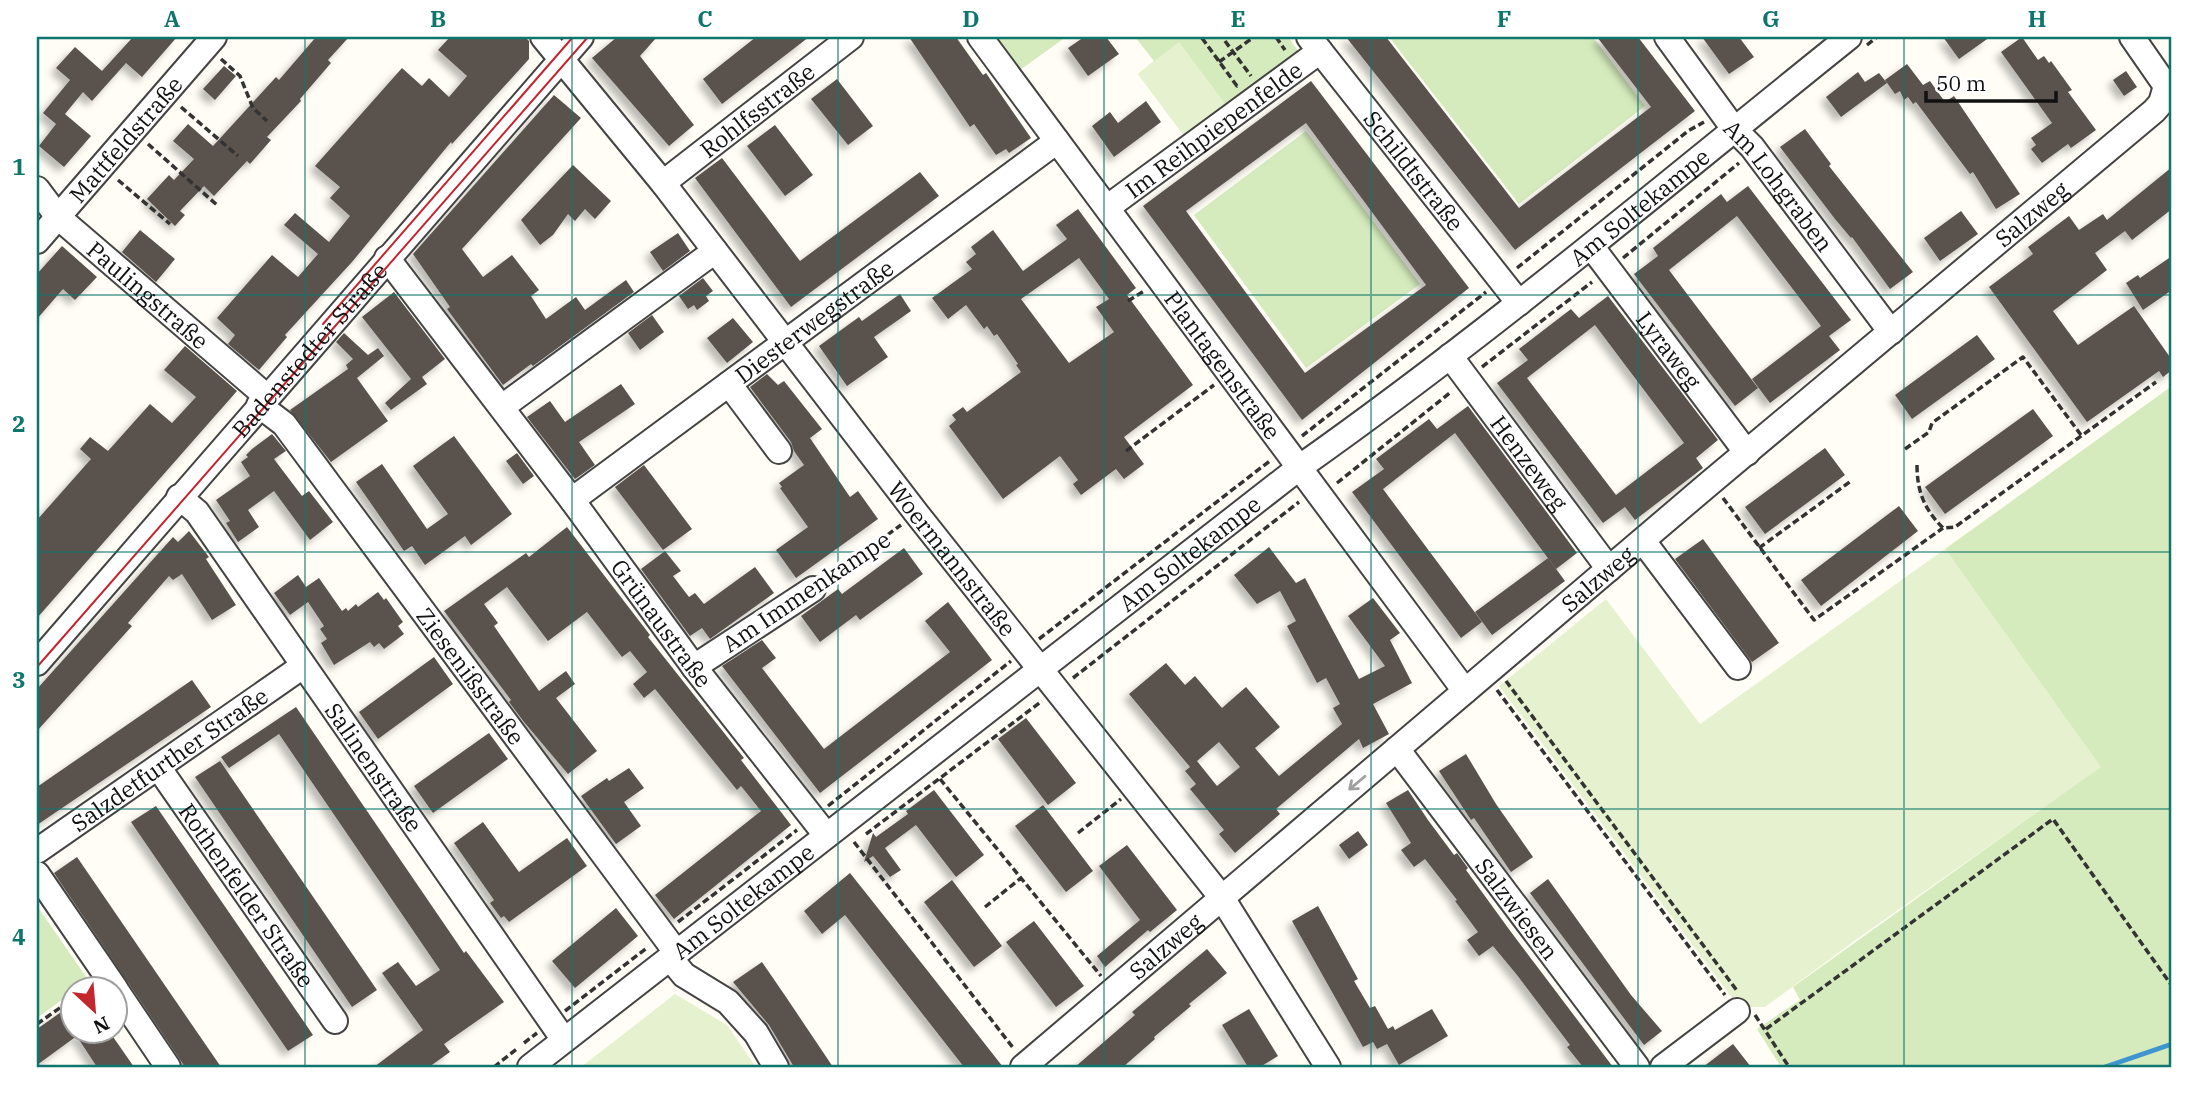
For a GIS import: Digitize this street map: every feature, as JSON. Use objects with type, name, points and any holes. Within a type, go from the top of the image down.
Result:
[{"type":"street","name":"Woermannstraße","points":[[543,37],[663,183],[917,514],[1222,898],[1328,1067]]},
{"type":"street","name":"Badenstedter Straße","points":[[37,663],[581,37]]},
{"type":"street","name":"Rohlfsstraße","points":[[663,183],[851,37]]},
{"type":"street","name":"Plantagenstraße","points":[[979,37],[1108,207],[1465,691]]},
{"type":"street","name":"Am Lohgraben","points":[[1668,37],[1727,121],[1752,146],[1891,332]]},
{"type":"street","points":[[2132,37],[2169,88]]},
{"type":"street","name":"Am Soltekampe","points":[[530,1067],[557,1031],[669,948],[819,826],[1033,659],[1293,458],[1450,356],[1591,246],[1727,121],[1852,39]]},
{"type":"street","name":"Mattfeldstraße","points":[[37,241],[210,41]]},
{"type":"street","name":"Im Reihpiepenfelde","points":[[1108,207],[1315,44]]},
{"type":"street","name":"Schildtstraße","points":[[1315,44],[1519,303]]},
{"type":"street","name":"Salzweg","points":[[1032,1064],[1222,898],[1711,482],[2154,111],[2169,88]]},
{"type":"street","name":"Diesterwegstraße","points":[[572,500],[1057,141]]},
{"type":"street","name":"Paulingstraße","points":[[37,188],[58,217],[263,401]]},
{"type":"street","name":"Lyraweg","points":[[1591,246],[1747,453]]},
{"type":"street","points":[[502,407],[715,251]]},
{"type":"street","name":"Grünaustraße","points":[[387,258],[572,500],[694,667],[819,826]]},
{"type":"street","name":"Henzeweg","points":[[1450,356],[1609,569]]},
{"type":"street","points":[[729,384],[779,451]]},
{"type":"street","name":"Ziesenißstraße","points":[[263,401],[284,424],[669,948],[684,975],[728,1002],[756,1033],[776,1067]]},
{"type":"street","name":"Salinenstraße","points":[[179,497],[197,512],[557,1031]]},
{"type":"street","points":[[1643,541],[1738,667]]},
{"type":"street","name":"Am Immenkampe","points":[[694,667],[813,589]]},
{"type":"street","name":"Salzdetfurther Straße","points":[[37,851],[303,666]]},
{"type":"street","name":"Salzwiesen","points":[[1398,749],[1637,1067]]},
{"type":"street","name":"Rothenfelder Straße","points":[[158,767],[335,1021]]},
{"type":"street","points":[[37,874],[105,974]]},
{"type":"street","points":[[1662,1067],[1743,1009]]},
{"type":"street","points":[[130,1011],[168,1067]]},
{"type":"path","points":[[1219,62],[1254,37]]},
{"type":"path","points":[[1275,58],[1286,50],[1276,37]]},
{"type":"path","points":[[1852,39],[1877,37]]},
{"type":"path","points":[[1202,38],[1237,86],[1257,71]]},
{"type":"path","points":[[210,41],[240,76],[253,108],[267,121]]},
{"type":"path","points":[[1225,41],[1251,76]]},
{"type":"path","points":[[165,93],[238,156]]},
{"type":"path","points":[[494,1067],[557,1031],[669,948],[819,826],[1293,458],[1501,281],[1688,131],[1727,121]]},
{"type":"path","points":[[133,131],[217,205]]},
{"type":"path","points":[[865,835],[1289,510],[1317,492],[1334,486],[1609,269],[1739,163],[1752,146]]},
{"type":"path","points":[[102,166],[170,224]]},
{"type":"path","points":[[1905,449],[1929,432],[1932,423],[2023,357],[2081,435]]},
{"type":"path","points":[[1126,451],[1230,373]]},
{"type":"path","points":[[1711,482],[1814,620],[1943,528],[1955,527],[2156,382]]},
{"type":"path","points":[[1917,465],[1919,490],[1924,503],[1932,517],[1943,528]]},
{"type":"path","points":[[1759,548],[1851,481]]},
{"type":"path","name":"Am Immenkampe","points":[[813,589],[917,514]]},
{"type":"path","points":[[1490,670],[1743,1009],[1766,1028],[1789,1067]]},
{"type":"path","points":[[1490,670],[1743,1009]]},
{"type":"path","points":[[940,779],[1113,992]]},
{"type":"path","points":[[1078,833],[1136,787]]},
{"type":"path","points":[[1766,1028],[2053,819],[2172,986]]},
{"type":"path","points":[[854,842],[1032,1064]]},
{"type":"path","points":[[985,907],[1021,878]]},
{"type":"path","points":[[37,1024],[60,1008]]},
{"type":"green space","points":[[995,37],[1066,37],[1020,70]]},
{"type":"green space","points":[[1135,37],[1288,37],[1299,52],[1185,137],[1138,74],[1154,61]]},
{"type":"green space","points":[[1389,37],[1593,37],[1645,106],[1519,204]]},
{"type":"green space","points":[[1179,42],[1227,106],[1185,137],[1138,74]]},
{"type":"green space","points":[[1306,131],[1420,284],[1306,368],[1194,215]]},
{"type":"green space","points":[[2172,386],[2172,1067],[1781,1067],[1757,1029],[1800,1000],[1793,987],[2100,767],[1945,549]]},
{"type":"green space","points":[[1945,549],[2101,767],[1765,1007],[1739,1007],[1499,686],[1606,599],[1700,724]]},
{"type":"green space","points":[[37,906],[84,974],[60,974],[60,1001],[37,1018]]},
{"type":"green space","points":[[675,994],[727,1025],[756,1067],[581,1067]]},
{"type":"building","points":[[133,37],[177,37],[142,77],[126,63],[92,101],[83,92],[65,114],[91,136],[64,167],[39,146],[56,124],[43,113],[70,80],[56,68],[75,47],[102,71]]},
{"type":"building","points":[[316,37],[349,37],[328,60],[331,63],[301,101],[267,137],[271,140],[250,164],[247,161],[214,196],[204,186],[180,211],[185,215],[175,226],[147,199],[169,175],[174,180],[194,159],[173,141],[188,124],[213,146],[276,77],[279,80]]},
{"type":"building","points":[[450,37],[525,37],[529,41],[529,59],[452,144],[451,142],[352,262],[285,335],[287,337],[259,370],[228,344],[235,335],[217,318],[272,255],[298,277],[318,254],[284,225],[295,213],[329,242],[350,216],[330,198],[340,187],[315,166],[402,68],[422,86],[429,78],[449,97],[467,76],[438,50]]},
{"type":"building","points":[[617,37],[657,37],[640,56],[694,125],[669,146],[592,58]]},
{"type":"building","points":[[756,37],[809,37],[722,104],[703,79]]},
{"type":"building","points":[[909,37],[956,37],[983,75],[986,73],[1031,138],[1009,153],[1006,149],[996,155],[974,124],[970,127]]},
{"type":"building","points":[[1084,37],[1106,37],[1119,54],[1088,76],[1068,48]]},
{"type":"building","points":[[1346,37],[1386,37],[1519,208],[1651,107],[1597,37],[1638,37],[1695,111],[1515,250]]},
{"type":"building","points":[[1702,37],[1739,37],[1754,57],[1729,74]]},
{"type":"building","points":[[1943,37],[1990,37],[1959,59]]},
{"type":"building","points":[[2022,37],[2038,60],[2044,56],[2049,63],[2051,61],[2072,90],[2068,92],[2096,130],[2071,148],[2068,144],[2042,163],[2031,149],[2036,145],[2031,138],[2052,123],[2001,52]]},
{"type":"building","points":[[1907,64],[1923,85],[1930,81],[1945,102],[1954,96],[2020,194],[1996,209],[1973,172],[1970,174],[1916,102],[1913,104],[1908,97],[1904,100],[1900,91],[1895,94],[1885,80]]},
{"type":"building","points":[[224,66],[236,76],[215,100],[203,89]]},
{"type":"building","points":[[2126,71],[2137,87],[2124,96],[2113,80]]},
{"type":"building","points":[[1858,72],[1865,82],[1879,73],[1887,83],[1841,117],[1826,97]]},
{"type":"building","points":[[837,79],[873,126],[848,145],[811,99]]},
{"type":"building","points":[[1311,81],[1469,288],[1302,420],[1143,206]],"holes":[[[1306,123],[1426,285],[1305,373],[1186,211]]]},
{"type":"building","points":[[554,95],[581,118],[462,249],[483,277],[512,255],[539,290],[531,296],[546,319],[576,297],[585,310],[626,280],[634,292],[503,385],[447,309],[450,307],[413,254]]},
{"type":"building","points":[[1146,101],[1161,122],[1114,157],[1092,126],[1110,112],[1118,123]]},
{"type":"building","points":[[775,125],[813,175],[785,196],[747,146]]},
{"type":"building","points":[[1805,129],[1831,164],[1829,166],[1913,272],[1890,289],[1780,147]]},
{"type":"building","points":[[722,158],[800,261],[920,172],[939,196],[791,307],[695,178]]},
{"type":"building","points":[[573,165],[611,201],[595,219],[585,209],[575,221],[568,214],[553,235],[540,245],[521,220]]},
{"type":"building","points":[[2172,167],[2172,209],[2132,240],[2125,231],[2095,253],[2107,270],[2053,311],[2078,345],[2134,306],[2172,360],[2172,370],[2163,377],[2159,371],[2087,422],[1989,287],[2033,254],[2028,247],[2069,216],[2079,230],[2103,214],[2107,220]]},
{"type":"building","points":[[1748,186],[1851,320],[1829,336],[1840,350],[1770,403],[1752,379],[1821,326],[1737,216],[1669,270],[1758,388],[1735,406],[1634,274],[1658,256],[1653,248],[1721,194],[1727,202]]},
{"type":"building","points":[[1078,209],[1136,288],[1127,295],[1193,385],[1124,437],[1144,464],[1124,479],[1116,469],[1081,495],[1073,484],[1078,480],[1060,456],[1003,499],[949,426],[956,420],[952,415],[963,407],[967,412],[1021,372],[997,334],[994,336],[987,326],[984,329],[966,305],[948,319],[932,298],[972,269],[966,262],[976,254],[971,247],[993,230],[1023,271],[1067,239],[1056,225]],"holes":[[[1079,258],[1109,299],[1096,307],[1114,332],[1069,363],[1021,299]]]},
{"type":"building","points":[[1961,211],[1978,234],[1940,261],[1924,238]]},
{"type":"building","points":[[140,230],[175,259],[156,282],[122,252]]},
{"type":"building","points":[[678,233],[690,251],[663,271],[650,252]]},
{"type":"building","points":[[62,246],[97,277],[75,300],[63,289],[37,319],[37,274]]},
{"type":"building","points":[[2172,256],[2172,290],[2143,310],[2126,283],[2138,275],[2140,278]]},
{"type":"building","points":[[703,278],[713,291],[706,296],[709,301],[697,310],[694,305],[688,309],[679,296]]},
{"type":"building","points":[[394,292],[445,359],[422,377],[427,384],[391,410],[385,403],[411,379],[362,317]]},
{"type":"building","points":[[900,294],[911,311],[874,337],[888,357],[847,386],[819,346],[859,317],[862,321]]},
{"type":"building","points":[[1608,296],[1718,440],[1696,458],[1703,468],[1635,520],[1625,507],[1603,523],[1497,383],[1528,360],[1519,349],[1571,309],[1579,318]],"holes":[[[1595,325],[1684,443],[1616,495],[1527,378]]]},
{"type":"building","points":[[652,315],[664,332],[640,350],[628,333]]},
{"type":"building","points":[[733,318],[753,342],[727,363],[707,338]]},
{"type":"building","points":[[344,333],[368,355],[378,348],[384,356],[357,378],[388,421],[331,462],[290,410],[348,369],[346,365],[353,359],[336,342]]},
{"type":"building","points":[[1977,335],[1995,359],[1912,419],[1895,395]]},
{"type":"building","points":[[185,346],[237,391],[37,618],[37,520],[91,459],[80,449],[90,437],[108,451],[150,404],[172,423],[196,397],[164,370]]},
{"type":"building","points":[[767,374],[778,385],[784,381],[822,429],[810,438],[850,497],[858,491],[878,519],[796,578],[776,550],[808,527],[779,483],[804,465],[791,442],[750,387]]},
{"type":"building","points":[[621,384],[635,404],[579,442],[595,465],[575,479],[527,417],[550,401],[565,422]]},
{"type":"building","points":[[1468,406],[1577,553],[1556,569],[1455,433],[1383,489],[1482,622],[1461,638],[1352,492],[1384,469],[1376,459],[1429,419],[1437,429]]},
{"type":"building","points":[[2033,409],[2053,436],[1945,514],[1925,487]]},
{"type":"building","points":[[272,434],[286,451],[274,459],[302,496],[309,491],[333,522],[310,540],[274,491],[248,510],[259,527],[238,542],[226,523],[230,521],[216,500],[250,476],[241,462],[248,457],[246,455],[252,449]]},
{"type":"building","points":[[454,436],[512,514],[471,545],[465,536],[425,565],[412,546],[404,551],[356,482],[382,464],[427,529],[448,514],[413,466]]},
{"type":"building","points":[[1825,448],[1845,475],[1765,534],[1745,507]]},
{"type":"building","points":[[517,453],[534,476],[523,484],[506,461]]},
{"type":"building","points":[[644,465],[692,529],[663,550],[615,487]]},
{"type":"building","points":[[1899,506],[1918,531],[1821,606],[1801,580]]},
{"type":"building","points":[[567,527],[650,635],[648,637],[744,758],[741,760],[791,825],[674,919],[655,895],[761,811],[741,786],[737,790],[655,689],[644,698],[633,684],[647,672],[630,651],[622,657],[587,612],[548,641],[507,587],[484,604],[498,623],[494,626],[539,691],[566,671],[575,684],[556,698],[597,751],[568,774],[524,722],[509,702],[511,700],[444,611],[526,553],[529,557]]},
{"type":"building","points":[[189,531],[209,557],[206,559],[236,605],[212,620],[182,574],[173,580],[169,576],[128,623],[132,626],[37,731],[37,689],[173,537],[178,542]]},
{"type":"building","points":[[1703,539],[1779,643],[1752,662],[1675,559]]},
{"type":"building","points":[[1269,547],[1296,583],[1305,578],[1359,679],[1385,666],[1348,616],[1373,598],[1400,633],[1390,640],[1412,683],[1373,704],[1389,734],[1363,748],[1359,739],[1276,809],[1280,814],[1235,853],[1219,834],[1224,830],[1190,789],[1196,784],[1185,771],[1190,767],[1129,694],[1166,663],[1185,685],[1195,676],[1222,708],[1246,687],[1280,727],[1255,748],[1279,776],[1342,724],[1333,708],[1340,704],[1326,678],[1317,683],[1287,626],[1296,621],[1280,591],[1257,604],[1234,575]],"holes":[[[1219,742],[1240,767],[1217,786],[1197,761]]]},
{"type":"building","points":[[904,548],[923,574],[860,620],[856,615],[820,642],[801,616],[838,589],[842,594]]},
{"type":"building","points":[[665,551],[681,571],[673,576],[689,597],[695,593],[704,604],[755,567],[774,593],[710,639],[702,628],[690,636],[641,569]]},
{"type":"building","points":[[1548,558],[1565,581],[1492,635],[1475,612]]},
{"type":"building","points":[[298,575],[306,587],[319,578],[342,611],[346,608],[348,611],[356,604],[358,607],[378,592],[384,600],[386,598],[403,622],[398,626],[404,634],[384,649],[379,643],[374,647],[370,642],[334,665],[321,643],[327,639],[320,629],[324,626],[308,602],[290,615],[274,593]]},
{"type":"building","points":[[948,602],[992,660],[820,793],[722,666],[762,640],[776,658],[762,668],[824,749],[950,652],[925,621]]},
{"type":"building","points":[[434,657],[453,684],[378,739],[359,712]]},
{"type":"building","points":[[192,680],[211,707],[37,825],[37,787]]},
{"type":"building","points":[[296,707],[464,953],[466,951],[504,1002],[444,1044],[450,1052],[429,1067],[374,1067],[423,1030],[382,973],[398,962],[416,986],[440,970],[279,734],[229,768],[221,757]]},
{"type":"building","points":[[1026,718],[1076,783],[1048,805],[998,739]]},
{"type":"building","points":[[489,733],[508,759],[433,813],[414,786]]},
{"type":"building","points":[[1466,754],[1496,804],[1533,857],[1511,872],[1474,818],[1471,820],[1439,771]]},
{"type":"building","points":[[220,761],[377,990],[352,1007],[195,777]]},
{"type":"building","points":[[629,768],[644,788],[624,802],[641,826],[616,844],[581,796],[607,778],[609,781]]},
{"type":"building","points":[[934,790],[984,855],[956,877],[916,825],[885,848],[901,870],[890,877],[873,856],[864,862],[873,833],[876,837],[908,814],[906,811]]},
{"type":"building","points":[[1408,790],[1613,1067],[1583,1067],[1567,1047],[1570,1045],[1493,946],[1479,956],[1467,940],[1478,932],[1455,901],[1457,900],[1425,859],[1414,867],[1401,850],[1411,843],[1386,803]]},
{"type":"building","points":[[1043,805],[1093,871],[1066,892],[1015,826]]},
{"type":"building","points":[[156,806],[313,1035],[288,1051],[131,822]]},
{"type":"building","points":[[483,822],[519,872],[567,838],[587,866],[509,922],[504,916],[501,918],[490,903],[494,900],[454,843]]},
{"type":"building","points":[[1358,831],[1368,845],[1349,859],[1339,845]]},
{"type":"building","points":[[1127,845],[1177,910],[1150,932],[1148,930],[1105,967],[1097,956],[1140,920],[1099,866]]},
{"type":"building","points":[[77,857],[221,1067],[185,1067],[130,986],[130,974],[122,974],[54,873]]},
{"type":"building","points":[[850,873],[1003,1067],[964,1067],[845,915],[822,934],[804,911]]},
{"type":"building","points":[[1548,879],[1631,995],[1662,1031],[1644,1045],[1530,893]]},
{"type":"building","points":[[952,880],[1002,946],[974,967],[924,902]]},
{"type":"building","points":[[1318,906],[1358,979],[1354,981],[1370,1008],[1375,1006],[1388,1029],[1393,1026],[1395,1030],[1432,1009],[1448,1036],[1399,1065],[1387,1044],[1377,1049],[1373,1042],[1363,1047],[1292,921]]},
{"type":"building","points":[[616,908],[638,936],[575,988],[552,961]]},
{"type":"building","points":[[1034,921],[1084,986],[1056,1007],[1006,942]]},
{"type":"building","points":[[1207,949],[1227,973],[1189,1004],[1191,1006],[1154,1037],[1155,1039],[1123,1067],[1075,1067],[1135,1015],[1132,1012]]},
{"type":"building","points":[[762,962],[833,1067],[794,1067],[769,1025],[733,982]]},
{"type":"building","points":[[1249,1009],[1278,1056],[1260,1067],[1248,1067],[1222,1025]]},
{"type":"building","points":[[60,1013],[60,1044],[66,1044],[37,1065],[37,1029]]},
{"type":"building","points":[[82,1044],[118,1044],[134,1067],[97,1067]]},
{"type":"building","points":[[1733,1044],[1751,1067],[1703,1067]]},
{"type":"waterway","points":[[2105,1067],[2172,1044]]},
{"type":"tram line","points":[[323,324],[573,37]]},
{"type":"tram line","points":[[37,667],[588,37]]}]
